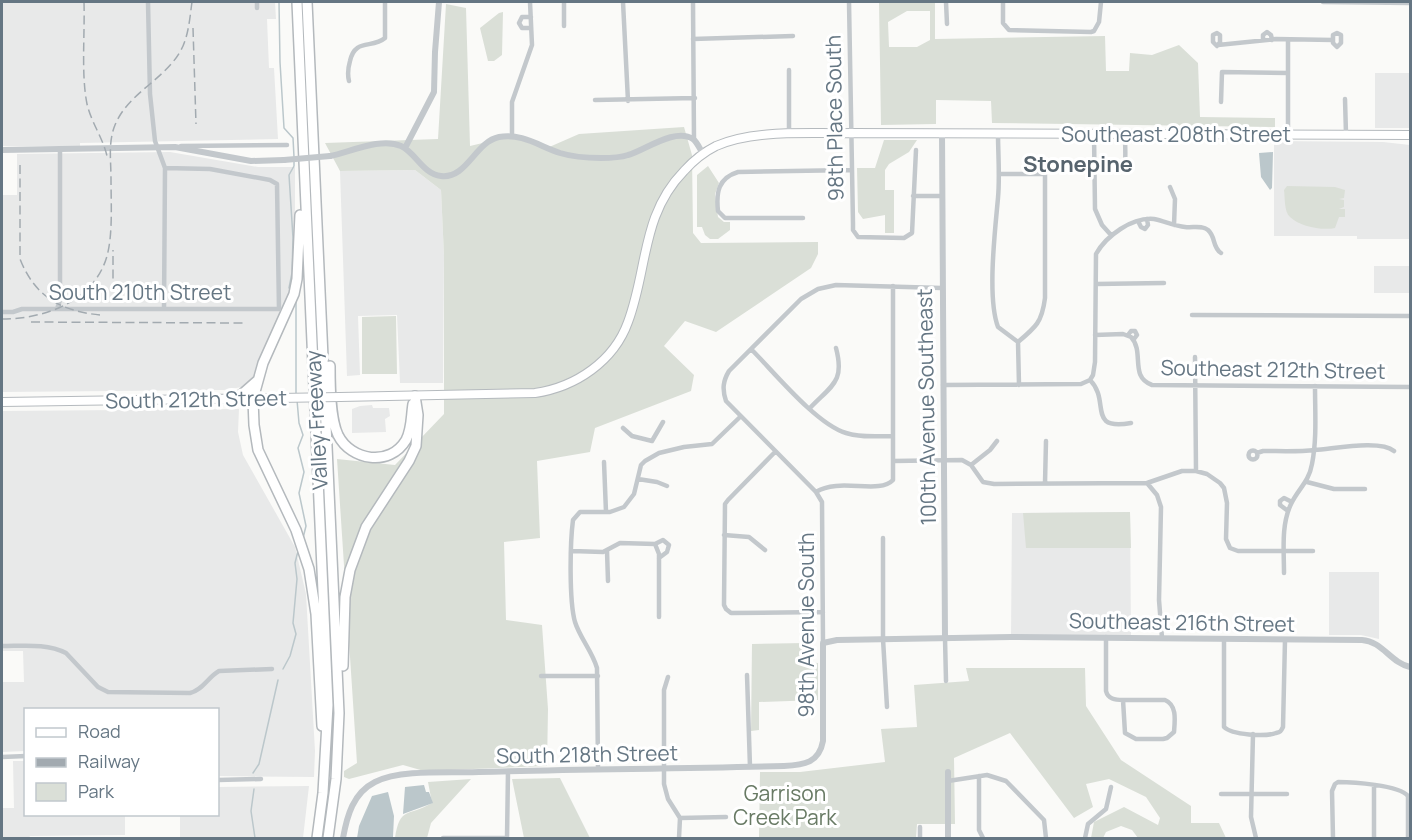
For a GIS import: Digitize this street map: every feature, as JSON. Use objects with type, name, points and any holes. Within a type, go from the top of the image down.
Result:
[{"type":"highway","name":"Valley Freeway","points":[[297,2],[328,693],[328,738],[317,838]]},
{"type":"highway","name":"Valley Freeway","points":[[307,2],[339,713],[336,780],[328,838]]},
{"type":"highway","points":[[303,173],[298,271],[294,294],[282,311],[253,399],[258,450],[306,555],[316,615],[324,781]]},
{"type":"highway","points":[[322,306],[329,342],[334,424],[338,436],[347,448],[357,455],[372,458],[385,456],[396,450],[405,441],[410,431],[415,396]]},
{"type":"highway","points":[[227,399],[241,395],[260,379]]},
{"type":"highway","points":[[339,713],[345,597],[350,570],[366,527],[409,461],[416,446],[418,415],[415,396]]},
{"type":"main road","name":"Southeast 208th Street","points":[[703,154],[716,146],[738,139],[851,133],[1410,135]]},
{"type":"main road","name":"South 212th Street","points":[[2,402],[506,395],[543,392],[574,382],[599,363],[617,343],[628,324],[646,246],[660,202],[679,175],[703,154]]},
{"type":"street","points":[[148,2],[149,84],[158,147],[165,168],[164,309]]},
{"type":"street","points":[[257,2],[257,8]]},
{"type":"street","points":[[349,81],[348,69],[351,54],[364,44],[382,40],[386,35],[385,2]]},
{"type":"street","points":[[405,148],[431,100],[436,85],[435,52],[439,2]]},
{"type":"street","points":[[512,136],[511,105],[531,50],[530,2]]},
{"type":"street","points":[[564,2],[564,26]]},
{"type":"street","points":[[623,2],[628,101]]},
{"type":"street","points":[[693,2],[694,140],[703,154]]},
{"type":"street","name":"98th Place South","points":[[849,2],[853,230],[860,238],[904,238],[912,233],[913,196]]},
{"type":"street","points":[[946,2],[947,24]]},
{"type":"street","points":[[1003,2],[1002,18],[1005,27],[1015,31],[1090,32],[1096,30],[1099,22],[1101,2]]},
{"type":"street","points":[[1323,2],[1410,3]]},
{"type":"street","points":[[531,17],[522,17],[519,23],[522,28],[531,28]]},
{"type":"street","points":[[1218,45],[1263,40],[1263,35],[1267,32],[1271,35],[1272,40],[1333,40]]},
{"type":"street","points":[[693,39],[793,36]]},
{"type":"street","points":[[1288,40],[1288,135]]},
{"type":"street","points":[[789,70],[789,135]]},
{"type":"street","points":[[1221,102],[1222,72],[1288,73]]},
{"type":"street","points":[[596,100],[695,98]]},
{"type":"street","points":[[1346,99],[1346,134]]},
{"type":"street","name":"100th Avenue Southeast","points":[[942,133],[946,681]]},
{"type":"street","points":[[998,133],[999,174],[993,251],[994,310],[998,327],[1018,342]]},
{"type":"street","points":[[1094,134],[1095,209],[1102,225],[1111,235]]},
{"type":"street","points":[[1094,170],[1117,170],[1122,167],[1125,162],[1125,134]]},
{"type":"street","points":[[175,147],[251,161],[330,156],[382,144],[393,144],[405,148],[432,173],[438,176],[449,176],[461,170],[480,147],[496,138],[512,136],[524,138],[561,153],[600,158],[629,155],[668,138],[682,137],[694,140]]},
{"type":"street","points":[[2,150],[175,147],[216,144],[286,145]]},
{"type":"street","points":[[57,309],[60,300],[60,149]]},
{"type":"street","points":[[916,150],[913,196],[942,196]]},
{"type":"street","points":[[165,168],[210,169],[270,180],[277,184],[282,311]]},
{"type":"street","points":[[802,218],[728,219],[722,216],[718,208],[718,192],[725,179],[738,172],[852,170]]},
{"type":"street","points":[[999,174],[1045,174],[1045,298],[1043,311],[1035,328],[1018,342]]},
{"type":"street","points":[[1170,187],[1175,199],[1174,225]]},
{"type":"street","points":[[1138,221],[1145,229],[1148,225],[1147,219]]},
{"type":"street","points":[[943,385],[1081,384],[1090,380],[1094,370],[1096,254],[1111,235],[1138,221],[1147,219],[1207,229],[1212,235],[1216,250],[1221,254]]},
{"type":"street","points":[[1096,284],[1164,283]]},
{"type":"street","points":[[893,286],[892,482],[883,486],[829,486],[816,492],[740,417],[726,400],[723,388],[729,371],[801,299],[818,289],[836,285],[893,286],[942,288]]},
{"type":"street","name":"South 210th Street","points":[[2,312],[22,309],[282,311]]},
{"type":"street","points":[[1192,315],[1410,316]]},
{"type":"street","name":"Southeast 212th Street","points":[[1095,335],[1131,337],[1138,351],[1138,370],[1141,378],[1147,384],[1158,386],[1410,387]]},
{"type":"street","points":[[1018,342],[1019,385]]},
{"type":"street","points":[[810,408],[839,376],[840,361],[837,348]]},
{"type":"street","points":[[751,349],[825,422],[848,434],[893,436]]},
{"type":"street","points":[[1194,357],[1196,471]]},
{"type":"street","points":[[1090,380],[1098,390],[1100,414],[1105,422],[1114,425],[1131,423]]},
{"type":"street","points":[[1284,573],[1284,526],[1288,510],[1307,482],[1312,466],[1315,386]]},
{"type":"street","points":[[598,769],[598,676],[592,655],[579,632],[574,616],[572,523],[574,517],[580,512],[617,510],[629,503],[634,494],[641,465],[645,461],[659,453],[712,444],[740,417]]},
{"type":"street","points":[[652,441],[663,422]]},
{"type":"street","points":[[623,428],[632,436],[652,441],[659,453]]},
{"type":"street","points":[[971,465],[998,441]]},
{"type":"street","points":[[1045,483],[1046,441]]},
{"type":"street","points":[[1257,453],[1366,446],[1384,446],[1394,451]]},
{"type":"street","points":[[776,452],[728,500],[725,509],[724,535],[724,605],[728,612],[823,612]]},
{"type":"street","points":[[893,461],[962,460],[971,465],[983,482],[994,484],[1147,483],[1182,471],[1196,471],[1207,474],[1220,483],[1226,495],[1226,539],[1230,548],[1233,550],[1313,551]]},
{"type":"street","points":[[604,462],[606,512]]},
{"type":"street","points":[[638,479],[667,486]]},
{"type":"street","points":[[1307,482],[1334,489],[1365,489]]},
{"type":"street","points":[[1147,483],[1157,495],[1161,507],[1159,600],[1162,638]]},
{"type":"street","name":"98th Avenue South","points":[[815,759],[823,741],[823,508],[816,492]]},
{"type":"street","points":[[1288,510],[1280,506],[1280,501],[1284,498],[1292,502]]},
{"type":"street","points":[[724,535],[749,537],[765,550]]},
{"type":"street","points":[[883,538],[883,639],[887,707]]},
{"type":"street","points":[[572,551],[607,551],[620,543],[655,544],[663,540],[669,545],[667,552],[659,556]]},
{"type":"street","points":[[655,544],[659,556],[659,617]]},
{"type":"street","points":[[607,551],[608,580]]},
{"type":"street","points":[[1106,637],[1107,694],[1113,699],[1165,700],[1170,703],[1174,709],[1174,728],[1170,737],[1136,739],[1126,735],[1123,700]]},
{"type":"street","name":"Southeast 216th Street","points":[[856,639],[1106,637],[1367,640],[1399,663],[1410,667]]},
{"type":"street","points":[[823,644],[837,640],[856,639]]},
{"type":"street","points":[[823,651],[838,642],[856,639]]},
{"type":"street","points":[[1224,639],[1223,722],[1227,730],[1253,734],[1275,734],[1281,730],[1284,722],[1285,640]]},
{"type":"street","points":[[2,646],[51,646],[61,650],[98,687],[113,693],[190,693],[201,688],[219,671],[272,669]]},
{"type":"street","points":[[747,675],[750,767]]},
{"type":"street","points":[[541,676],[598,676]]},
{"type":"street","points":[[668,677],[664,690],[665,792],[680,818],[679,838]]},
{"type":"street","points":[[1253,734],[1251,817],[1256,838]]},
{"type":"street","points":[[2,757],[24,756]]},
{"type":"street","name":"South 218th Street","points":[[343,838],[349,812],[362,791],[376,781],[400,775],[804,765],[815,759]]},
{"type":"street","points":[[444,838],[507,838],[508,771]]},
{"type":"street","points":[[948,772],[948,838]]},
{"type":"street","points":[[948,782],[979,776],[993,776],[1006,781],[1044,820],[1046,838]]},
{"type":"street","points":[[979,776],[979,830],[983,838]]},
{"type":"street","points":[[219,780],[261,779]]},
{"type":"street","points":[[1333,838],[1332,791],[1338,782],[1369,783],[1404,791],[1406,793],[1408,838]]},
{"type":"street","points":[[1374,785],[1374,838]]},
{"type":"street","points":[[1085,838],[1089,824],[1106,809],[1111,787]]},
{"type":"street","points":[[1221,794],[1287,794]]},
{"type":"street","points":[[680,818],[726,817]]},
{"type":"street","points":[[920,827],[920,838]]},
{"type":"shaded area","points":[[2,2],[275,2],[276,19],[267,19],[269,68],[274,68],[278,139],[80,143],[80,146],[2,146]]},
{"type":"shaded area","points":[[1375,73],[1410,73],[1410,128],[1375,128]]},
{"type":"shaded area","points":[[1274,141],[1383,142],[1410,145],[1410,239],[1357,239],[1357,236],[1274,236]]},
{"type":"shaded area","points":[[170,152],[258,167],[295,167],[295,272],[288,295],[258,363],[254,380],[248,386],[224,390],[2,392],[2,195],[17,195],[17,154]]},
{"type":"shaded area","points":[[1273,152],[1272,188],[1270,190],[1261,177],[1259,153]]},
{"type":"shaded area","points":[[415,170],[441,190],[444,256],[443,383],[400,383],[397,315],[358,316],[360,375],[347,376],[340,171]]},
{"type":"shaded area","points":[[1374,266],[1410,266],[1410,293],[1374,293]]},
{"type":"shaded area","points":[[372,405],[373,408],[389,408],[390,416],[385,419],[386,432],[352,433],[352,409]]},
{"type":"shaded area","points":[[239,409],[238,432],[243,455],[295,547],[306,594],[315,751],[314,777],[219,776],[219,708],[24,708],[24,751],[2,752],[2,682],[24,682],[23,651],[2,651],[2,411]]},
{"type":"shaded area","points":[[1130,512],[1131,637],[1011,637],[1012,513]]},
{"type":"shaded area","points":[[1329,572],[1379,572],[1379,639],[1361,635],[1329,635]]},
{"type":"shaded area","points":[[13,761],[24,761],[24,816],[125,816],[125,835],[2,838],[2,808],[14,808]]},
{"type":"shaded area","points":[[424,785],[433,803],[403,814],[405,787]]},
{"type":"shaded area","points":[[309,786],[303,838],[180,838],[180,816],[219,816],[219,787]]},
{"type":"shaded area","points":[[388,792],[394,816],[393,837],[357,838],[359,826],[372,796]]},
{"type":"green space","points":[[879,2],[935,2],[935,39],[1105,36],[1106,71],[1129,71],[1130,53],[1152,55],[1179,45],[1198,63],[1200,117],[1275,118],[1275,127],[992,123],[991,101],[936,100],[936,124],[881,125]],"holes":[[[907,11],[930,11],[930,40],[917,47],[889,47],[888,22]]]},
{"type":"green space","points":[[446,4],[466,8],[470,146],[512,136],[547,148],[579,134],[684,127],[692,155],[693,233],[701,243],[818,242],[818,254],[811,268],[716,332],[685,321],[664,346],[694,375],[691,391],[595,428],[590,452],[537,461],[540,538],[504,542],[506,620],[542,625],[548,709],[547,766],[424,771],[403,765],[349,779],[344,777],[344,771],[357,763],[337,459],[395,465],[444,414],[444,256],[441,190],[415,170],[340,171],[325,143],[438,139]]},
{"type":"green space","points":[[503,12],[502,55],[494,61],[488,61],[480,28]]},
{"type":"green space","points":[[884,140],[917,140],[909,152],[889,164],[885,170],[885,190],[894,190],[894,233],[885,233],[885,215],[863,219],[858,212],[857,168],[875,168]]},
{"type":"green space","points":[[708,166],[719,183],[715,194],[718,217],[724,222],[730,222],[730,230],[718,239],[710,239],[705,235],[702,227],[697,227],[697,175]]},
{"type":"green space","points":[[1287,186],[1335,187],[1345,190],[1344,198],[1339,199],[1344,200],[1344,207],[1339,209],[1345,209],[1345,217],[1339,217],[1335,228],[1330,229],[1299,223],[1287,212],[1284,190]]},
{"type":"green space","points":[[396,316],[397,374],[362,374],[362,317]]},
{"type":"green space","points":[[1130,512],[1131,548],[1026,548],[1023,513]]},
{"type":"green space","points":[[805,643],[805,662],[818,663],[818,700],[759,702],[759,730],[751,731],[752,644]]},
{"type":"green space","name":"Garrison Creek Park","points":[[966,668],[1085,668],[1086,706],[1121,760],[1191,806],[1191,823],[1219,823],[1226,838],[1138,838],[1132,830],[1121,826],[1106,832],[1103,838],[1091,838],[1094,822],[1124,807],[1158,825],[1160,818],[1146,797],[1109,779],[1086,784],[1093,807],[1074,818],[1010,733],[954,758],[955,824],[917,824],[916,838],[759,838],[760,772],[800,772],[885,762],[881,729],[917,727],[914,685],[969,681]]},
{"type":"green space","points":[[560,778],[590,838],[524,838],[512,779]]},
{"type":"green space","points":[[471,779],[431,823],[427,838],[395,838],[400,821],[406,814],[432,803],[428,782]]},
{"type":"waterway","points":[[279,2],[284,128],[293,138],[294,157]]},
{"type":"waterway","points":[[289,288],[293,238],[289,175],[294,162]]},
{"type":"waterway","points":[[296,301],[296,395]]},
{"type":"waterway","points":[[297,400],[299,423],[303,435],[298,448],[304,472],[299,493],[306,526],[303,538]]},
{"type":"waterway","points":[[283,669],[290,656],[296,634],[293,623],[297,579],[295,563],[298,551]]},
{"type":"waterway","points":[[253,773],[259,764],[278,680]]},
{"type":"waterway","points":[[254,789],[251,811],[255,838]]},
{"type":"railway","points":[[84,2],[85,92],[89,111],[107,156]]},
{"type":"railway","points":[[2,319],[34,316],[65,305],[91,285],[100,272],[107,256],[110,238],[110,151],[115,125],[129,103],[168,67],[183,46],[192,2]]},
{"type":"railway","points":[[193,28],[196,124]]},
{"type":"railway","points":[[20,165],[20,259],[26,272],[33,283],[51,300],[73,310],[100,315]]},
{"type":"railway","points":[[113,250],[113,292]]},
{"type":"railway","points":[[31,322],[247,323]]},
{"type":"district","name":"Stonepine","points":[[1078,164]]}]
